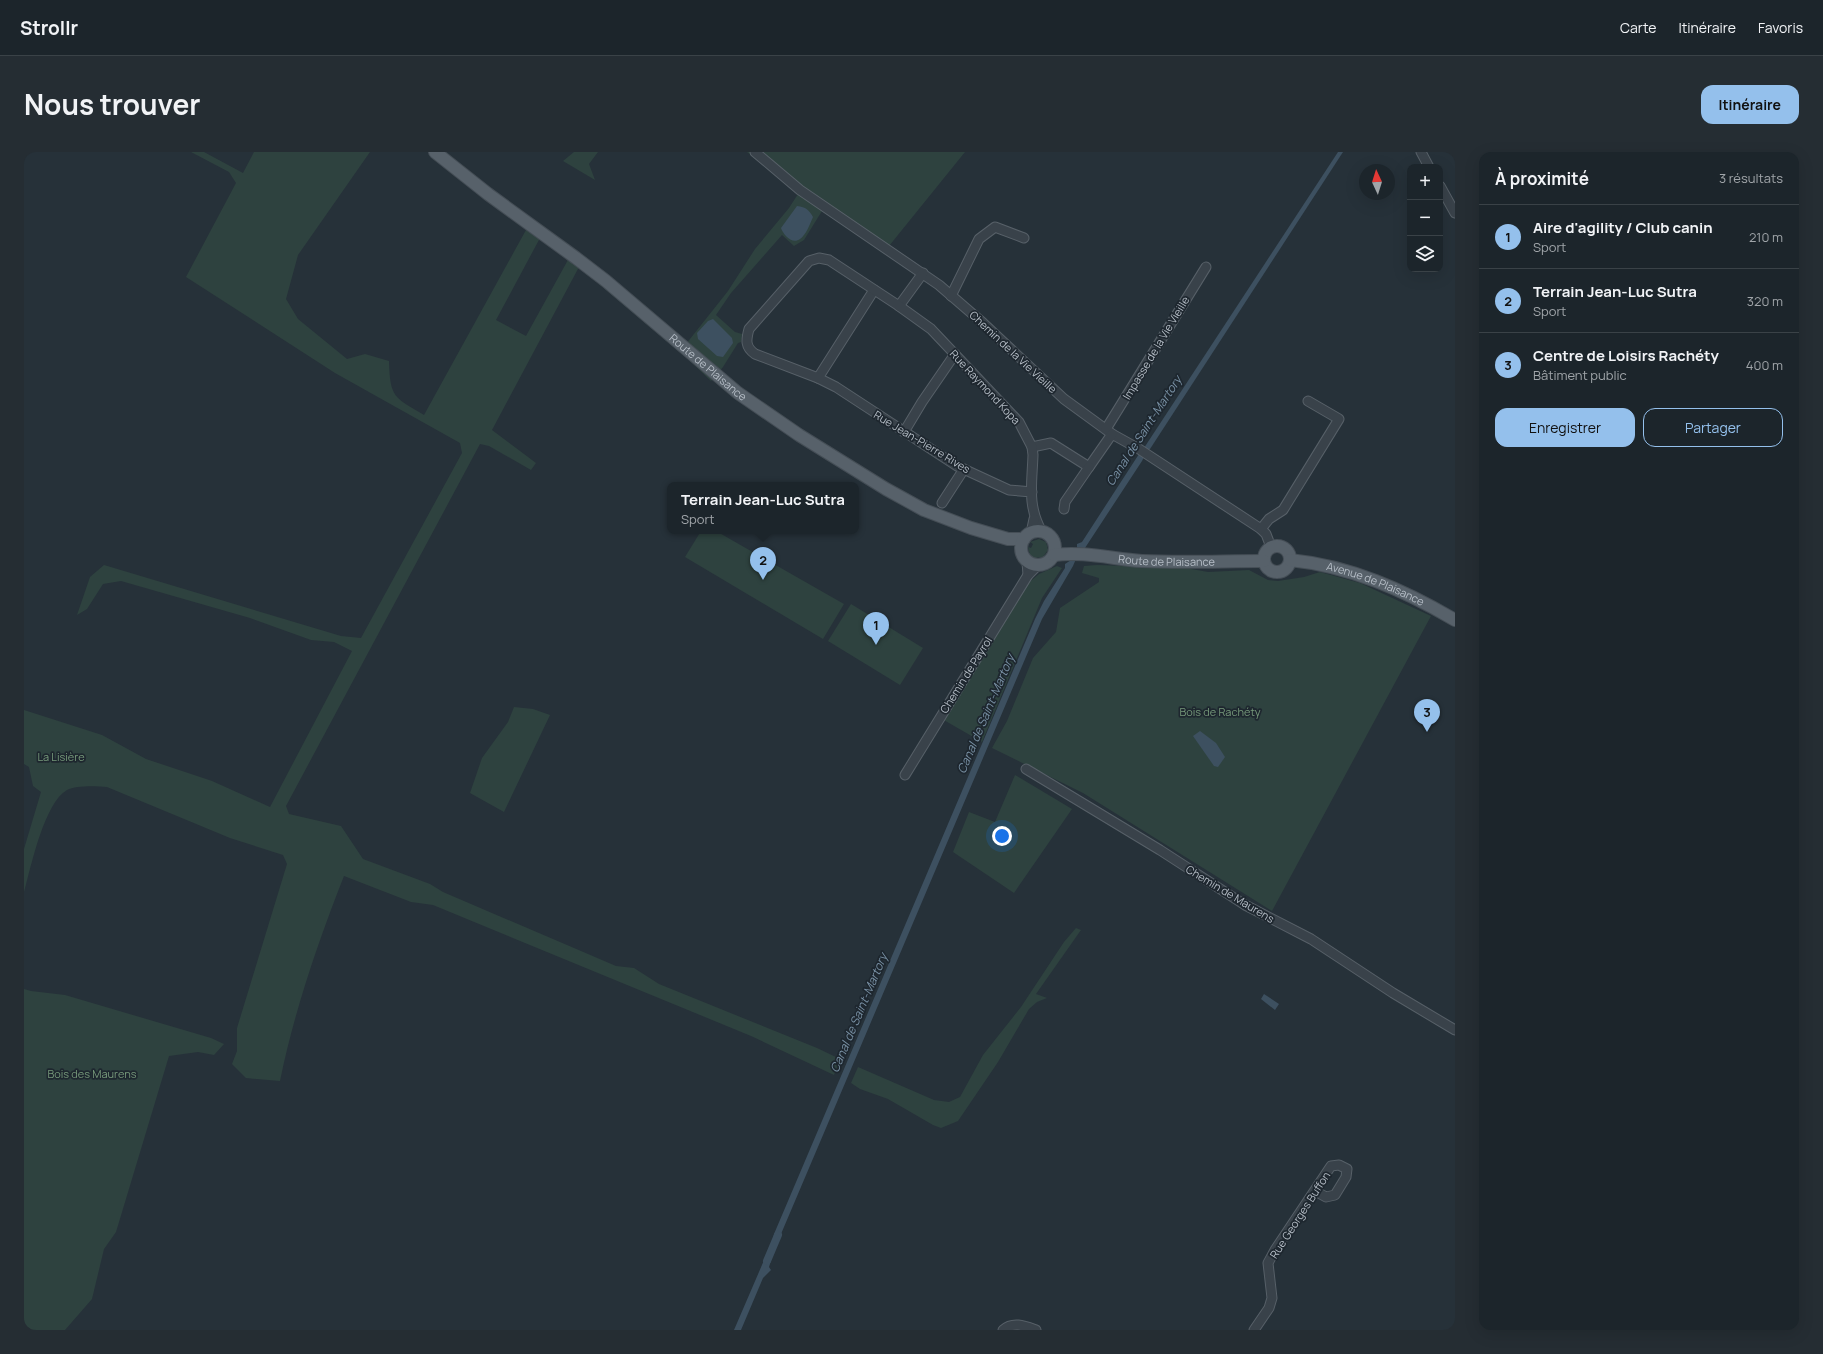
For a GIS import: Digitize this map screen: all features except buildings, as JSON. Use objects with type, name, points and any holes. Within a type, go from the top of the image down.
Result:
[{"type":"main road","name":"Route de Plaisance","points":[[435,152],[488,194],[606,281],[722,381],[757,407],[908,503],[946,519],[1008,539],[1029,538]]},
{"type":"main road","points":[[1049,535],[1053,539],[1054,551],[1047,563],[1032,564],[1024,558],[1029,538],[1049,535]]},
{"type":"main road","points":[[1279,546],[1286,549],[1290,560],[1287,568],[1280,572],[1275,572],[1268,568],[1264,560],[1265,553],[1271,547],[1279,546]]},
{"type":"main road","name":"Route de Plaisance","points":[[1054,551],[1158,562],[1264,560]]},
{"type":"main road","name":"Avenue de Plaisance","points":[[1290,560],[1334,567],[1366,577],[1416,599],[1455,620]]},
{"type":"street","name":"Chemin de la Vie Vieille","points":[[755,152],[800,190],[923,273],[983,323],[1064,399],[1109,431],[1144,452],[1261,529],[1266,534],[1271,547]]},
{"type":"street","points":[[1421,152],[1427,164]]},
{"type":"street","points":[[1443,190],[1454,206]]},
{"type":"street","points":[[951,296],[979,239],[995,227],[1024,238]]},
{"type":"street","name":"Rue Jean-Pierre Rives","points":[[874,290],[829,260],[819,258],[809,261],[749,328],[746,340],[749,350],[755,354],[818,378],[836,387],[904,432],[964,469],[1009,490],[1032,492]]},
{"type":"street","name":"Impasse de la Vie Vieille","points":[[1064,509],[1065,502],[1089,468],[1109,431],[1206,267]]},
{"type":"street","points":[[899,306],[923,273]]},
{"type":"street","points":[[818,378],[874,290]]},
{"type":"street","name":"Rue Raymond Kopa","points":[[874,290],[930,328],[1019,422],[1032,447],[1031,504],[1034,519],[1029,538]]},
{"type":"street","points":[[904,432],[922,402],[955,354]]},
{"type":"street","points":[[1261,529],[1269,519],[1283,510],[1339,419],[1308,400]]},
{"type":"street","points":[[1032,447],[1051,443],[1089,468]]},
{"type":"street","points":[[942,503],[964,469]]},
{"type":"street","name":"Chemin de Payrol","points":[[905,775],[1028,575],[1032,564]]},
{"type":"street","name":"Chemin de Maurens","points":[[1026,769],[1160,850],[1245,905],[1311,939],[1393,993],[1455,1030]]},
{"type":"street","name":"Rue Georges Buffon","points":[[1254,1330],[1269,1308],[1272,1298],[1268,1263],[1331,1166],[1339,1165],[1346,1169],[1346,1177],[1335,1195],[1326,1198],[1315,1191]]},
{"type":"street","points":[[1005,1328],[1014,1324],[1036,1330]]},
{"type":"green space","name":"La Lisière","points":[[191,152],[204,152],[243,173],[254,152],[370,152],[298,255],[286,299],[298,319],[347,359],[365,354],[389,361],[391,383],[396,395],[400,400],[424,415],[526,230],[540,238],[496,320],[526,336],[574,249],[693,352],[686,344],[728,291],[755,249],[789,208],[798,194],[747,152],[965,152],[885,251],[822,211],[804,240],[794,246],[782,235],[731,293],[716,315],[735,332],[742,334],[741,342],[738,343],[723,367],[711,381],[689,360],[579,267],[492,430],[536,463],[531,470],[489,446],[480,444],[286,806],[289,814],[341,826],[363,859],[430,884],[443,892],[616,966],[634,968],[659,984],[817,1048],[840,1059],[834,1075],[751,1036],[433,905],[411,902],[344,876],[308,977],[292,1029],[280,1081],[246,1078],[232,1064],[237,1051],[237,1028],[287,864],[283,855],[230,838],[107,787],[76,787],[67,790],[59,797],[45,821],[24,892],[24,849],[41,792],[33,786],[29,767],[24,764],[24,710],[102,735],[146,759],[212,781],[270,807],[352,651],[334,642],[311,640],[250,618],[121,581],[103,584],[87,609],[77,615],[90,577],[104,565],[341,636],[361,638],[462,453],[460,443],[335,373],[186,277],[236,183],[229,172]]},
{"type":"green space","points":[[574,152],[598,152],[589,164],[595,180],[563,161]]},
{"type":"green space","points":[[699,534],[721,534],[844,604],[823,639],[685,557]]},
{"type":"green space","points":[[1039,539],[1046,542],[1048,550],[1043,557],[1035,558],[1030,555],[1028,547],[1031,548],[1033,544],[1030,542]]},
{"type":"green space","name":"Bois de Rachéty","points":[[1097,565],[1186,568],[1208,572],[1249,570],[1268,580],[1278,581],[1304,577],[1320,572],[1360,583],[1431,616],[1272,911],[1083,793],[992,748],[1007,721],[1033,658],[1056,632],[1060,608],[1099,582],[1099,578],[1082,573],[1084,566]]},
{"type":"green space","points":[[1057,566],[1062,568],[1042,598],[982,742],[942,719],[1026,585],[1039,574]]},
{"type":"green space","points":[[851,604],[923,648],[900,685],[828,641]]},
{"type":"green space","points":[[514,707],[533,709],[550,715],[504,812],[470,793],[482,758],[508,722]]},
{"type":"green space","points":[[1015,775],[1072,809],[1014,893],[953,852],[969,812],[995,822]]},
{"type":"green space","points":[[1076,928],[1081,930],[1036,994],[1047,998],[1037,1002],[1029,1009],[998,1062],[958,1121],[941,1128],[933,1125],[888,1099],[860,1089],[851,1083],[858,1067],[934,1100],[949,1102],[960,1097],[983,1055],[1021,1007],[1064,942]]},
{"type":"green space","name":"Bois des Maurens","points":[[24,989],[65,995],[211,1038],[224,1044],[214,1055],[198,1052],[169,1056],[116,1232],[104,1249],[92,1299],[65,1330],[24,1330]]},
{"type":"water","points":[[1338,152],[1343,152],[1150,449],[1147,451],[1144,448]]},
{"type":"water","points":[[797,206],[807,209],[813,217],[804,235],[800,239],[794,241],[786,236],[781,228]]},
{"type":"water","points":[[713,319],[732,338],[733,343],[723,357],[717,356],[698,339],[697,333],[708,321]]},
{"type":"water","points":[[1139,454],[1144,457],[1142,461],[1083,551],[1077,550],[1077,544],[1082,542]]},
{"type":"water","points":[[1074,558],[1076,559],[1073,566],[1042,619],[781,1234],[775,1246],[772,1245],[774,1234],[1035,619],[1044,601],[1065,568],[1065,564]]},
{"type":"water","points":[[1200,731],[1216,743],[1225,757],[1218,767],[1214,766],[1193,736]]},
{"type":"water","points":[[1264,994],[1279,1004],[1275,1010],[1261,999]]},
{"type":"water","points":[[768,1251],[773,1254],[769,1267],[771,1270],[763,1278],[741,1330],[734,1330]]},
{"type":"waterway","name":"Canal de Saint-Martory","points":[[767,1261],[778,1235]]},
{"type":"place","name":"Terrain Jean-Luc Sutra","points":[[763,580]]},
{"type":"place","name":"Aire d'agility / Club canin","points":[[876,645]]},
{"type":"place","name":"Centre de Loisirs Rachéty","points":[[1427,732]]}]
